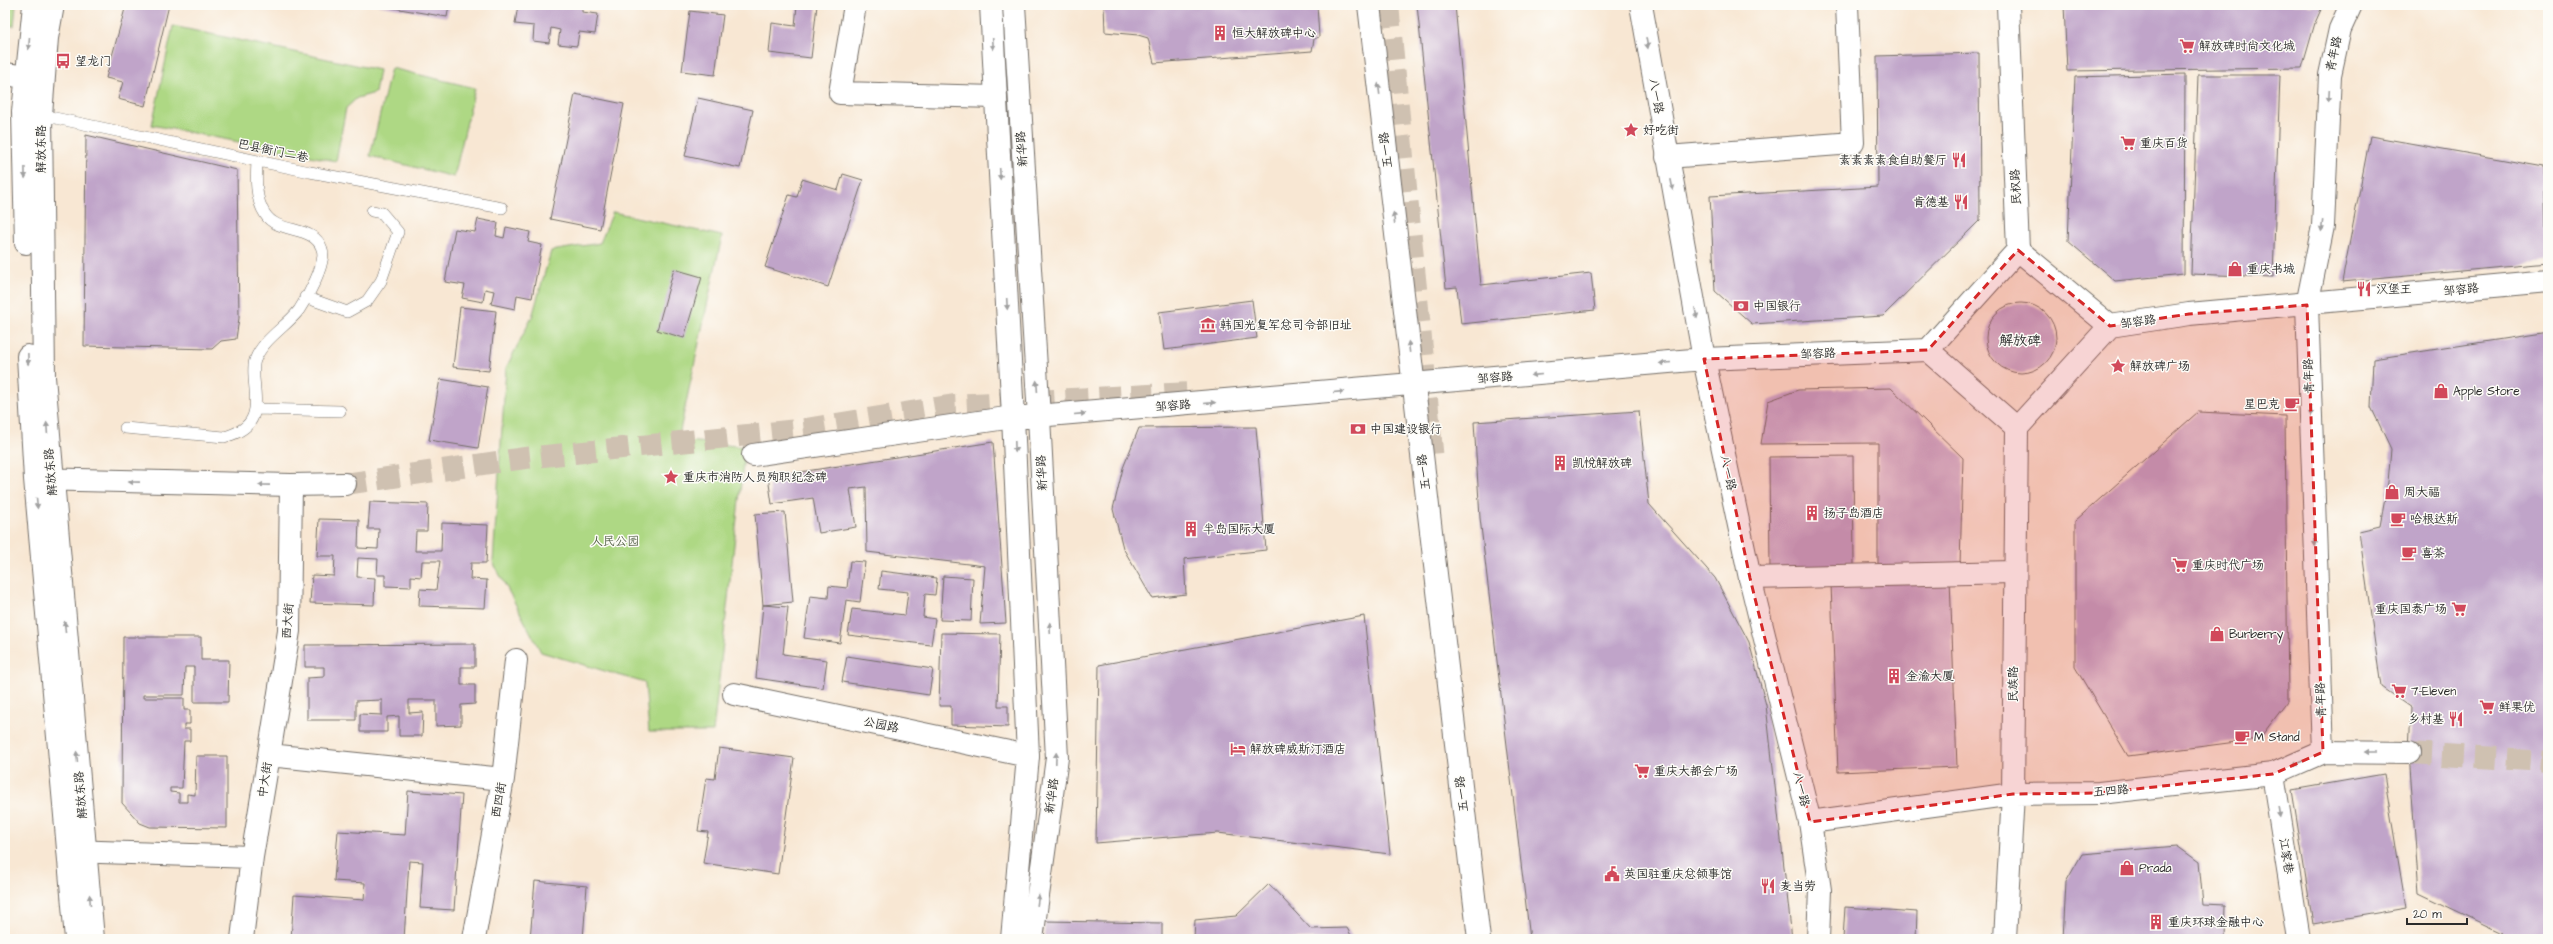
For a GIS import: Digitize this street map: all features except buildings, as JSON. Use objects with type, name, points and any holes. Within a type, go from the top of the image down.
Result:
[{"type":"street","name":"解放东路","points":[[34,5],[23,112],[28,372],[43,480],[78,851],[93,939]]},
{"type":"street","name":"解放东路","points":[[43,480],[44,377],[41,115],[47,38],[53,5]]},
{"type":"street","points":[[855,5],[840,93],[996,97]]},
{"type":"street","name":"新华路","points":[[991,5],[1014,417],[1028,756],[1012,939]]},
{"type":"street","name":"新华路","points":[[1014,5],[1039,417],[1057,758],[1032,939]]},
{"type":"street","name":"五一路","points":[[1369,5],[1479,939]]},
{"type":"street","name":"八一路","points":[[1640,5],[1704,359],[1750,578],[1810,822],[1820,890],[1818,939]]},
{"type":"street","points":[[1667,157],[1853,143],[1847,5]]},
{"type":"street","name":"民权路","points":[[2008,5],[2018,250]]},
{"type":"street","name":"青年路","points":[[2323,752],[2307,305],[2323,226],[2330,75],[2340,29],[2351,5]]},
{"type":"street","points":[[5,74],[26,77]]},
{"type":"street","points":[[2017,428],[1928,350],[2018,250],[2110,326]]},
{"type":"street","name":"邹容路","points":[[2017,428],[2110,326],[2189,314],[2307,305],[2548,281]]},
{"type":"street","name":"邹容路","points":[[1014,417],[1039,417],[1414,386],[1704,359],[1928,350]]},
{"type":"street","points":[[753,455],[1014,417]]},
{"type":"street","name":"民族路","points":[[2005,939],[2013,794],[2013,572],[2017,428]]},
{"type":"street","points":[[43,480],[291,485],[345,484]]},
{"type":"street","name":"西大街","points":[[269,755],[289,632],[291,485]]},
{"type":"street","points":[[1750,578],[2013,572]]},
{"type":"street","name":"西四街","points":[[474,939],[503,779],[516,660]]},
{"type":"street","name":"公园路","points":[[734,694],[1028,756]]},
{"type":"street","name":"五四路","points":[[1810,822],[2013,794],[2099,793],[2273,774],[2323,752],[2409,753]]},
{"type":"street","name":"中大街","points":[[242,939],[252,857],[269,755],[503,779]]},
{"type":"street","name":"江家巷","points":[[2273,774],[2299,939]]},
{"type":"street","name":"解放东路","points":[[76,939],[78,851]]},
{"type":"street","points":[[78,851],[252,857]]},
{"type":"lane","name":"巴县衙门二巷","points":[[41,115],[257,161],[502,208]]},
{"type":"lane","points":[[125,428],[224,437],[238,433],[249,425],[256,410],[254,360],[272,336],[298,310],[323,263],[322,249],[317,240],[305,232],[293,231],[279,225],[265,215],[256,188],[257,161]]},
{"type":"lane","points":[[305,297],[347,312],[367,301],[381,281],[398,232],[382,213],[372,211]]},
{"type":"lane","points":[[256,410],[340,411]]},
{"type":"highlighted area","points":[[2018,250],[2110,326],[2189,314],[2307,305],[2323,752],[2273,774],[2099,793],[2013,794],[1810,822],[1750,578],[1704,359],[1928,350]]},
{"type":"green space","points":[[5,5],[16,5],[14,26],[5,25]]},
{"type":"green space","points":[[173,26],[379,70],[375,93],[357,98],[346,108],[336,161],[152,125]]},
{"type":"green space","points":[[391,68],[475,88],[454,177],[370,156]]},
{"type":"green space","name":"人民公园","points":[[613,212],[722,236],[678,440],[745,447],[713,732],[649,732],[645,683],[541,652],[493,562],[506,368],[532,317],[551,251],[600,243]]},
{"type":"tunnel","points":[[1388,5],[1433,460]]},
{"type":"tunnel","points":[[345,484],[525,458],[806,429],[954,405],[1190,393]]},
{"type":"tunnel","points":[[2409,753],[2548,761]]},
{"type":"place","name":"恒大解放碑中心","points":[[1220,33]]},
{"type":"place","name":"解放碑时尚文化城","points":[[2187,46]]},
{"type":"place","name":"望龙门","points":[[63,61]]},
{"type":"place","name":"好吃街","points":[[1631,130]]},
{"type":"place","name":"重庆百货","points":[[2128,143]]},
{"type":"place","name":"素素素素食自助餐厅","points":[[1959,160]]},
{"type":"place","name":"肯德基","points":[[1961,202]]},
{"type":"place","name":"重庆书城","points":[[2235,269]]},
{"type":"place","name":"汉堡王","points":[[2364,289]]},
{"type":"place","name":"中国银行","points":[[1741,306]]},
{"type":"place","name":"韩国光复军总司令部旧址","points":[[1208,325]]},
{"type":"place","name":"解放碑广场","points":[[2118,366]]},
{"type":"place","name":"Apple Store","points":[[2441,391]]},
{"type":"place","name":"星巴克","points":[[2292,404]]},
{"type":"place","name":"中国建设银行","points":[[1358,429]]},
{"type":"place","name":"凯悦解放碑","points":[[1560,463]]},
{"type":"place","name":"重庆市消防人员殉职纪念碑","points":[[671,477]]},
{"type":"place","name":"周大福","points":[[2392,492]]},
{"type":"place","name":"扬子岛酒店","points":[[1812,513]]},
{"type":"place","name":"哈根达斯","points":[[2398,519]]},
{"type":"place","name":"半岛国际大厦","points":[[1191,529]]},
{"type":"place","name":"喜茶","points":[[2409,553]]},
{"type":"place","name":"重庆时代广场","points":[[2180,565]]},
{"type":"place","name":"重庆国泰广场","points":[[2459,609]]},
{"type":"place","name":"Burberry","points":[[2217,634]]},
{"type":"place","name":"金渝大厦","points":[[1894,676]]},
{"type":"place","name":"7-Eleven","points":[[2399,691]]},
{"type":"place","name":"鲜果优","points":[[2487,707]]},
{"type":"place","name":"乡村基","points":[[2456,719]]},
{"type":"place","name":"M Stand","points":[[2242,737]]},
{"type":"place","name":"解放碑威斯汀酒店","points":[[1238,749]]},
{"type":"place","name":"重庆大都会广场","points":[[1642,771]]},
{"type":"place","name":"Prada","points":[[2127,868]]},
{"type":"place","name":"英国驻重庆总领事馆","points":[[1612,874]]},
{"type":"place","name":"麦当劳","points":[[1768,886]]},
{"type":"place","name":"重庆环球金融中心","points":[[2156,922]]},
{"type":"district","name":"解放碑","points":[[2020,341]]}]
